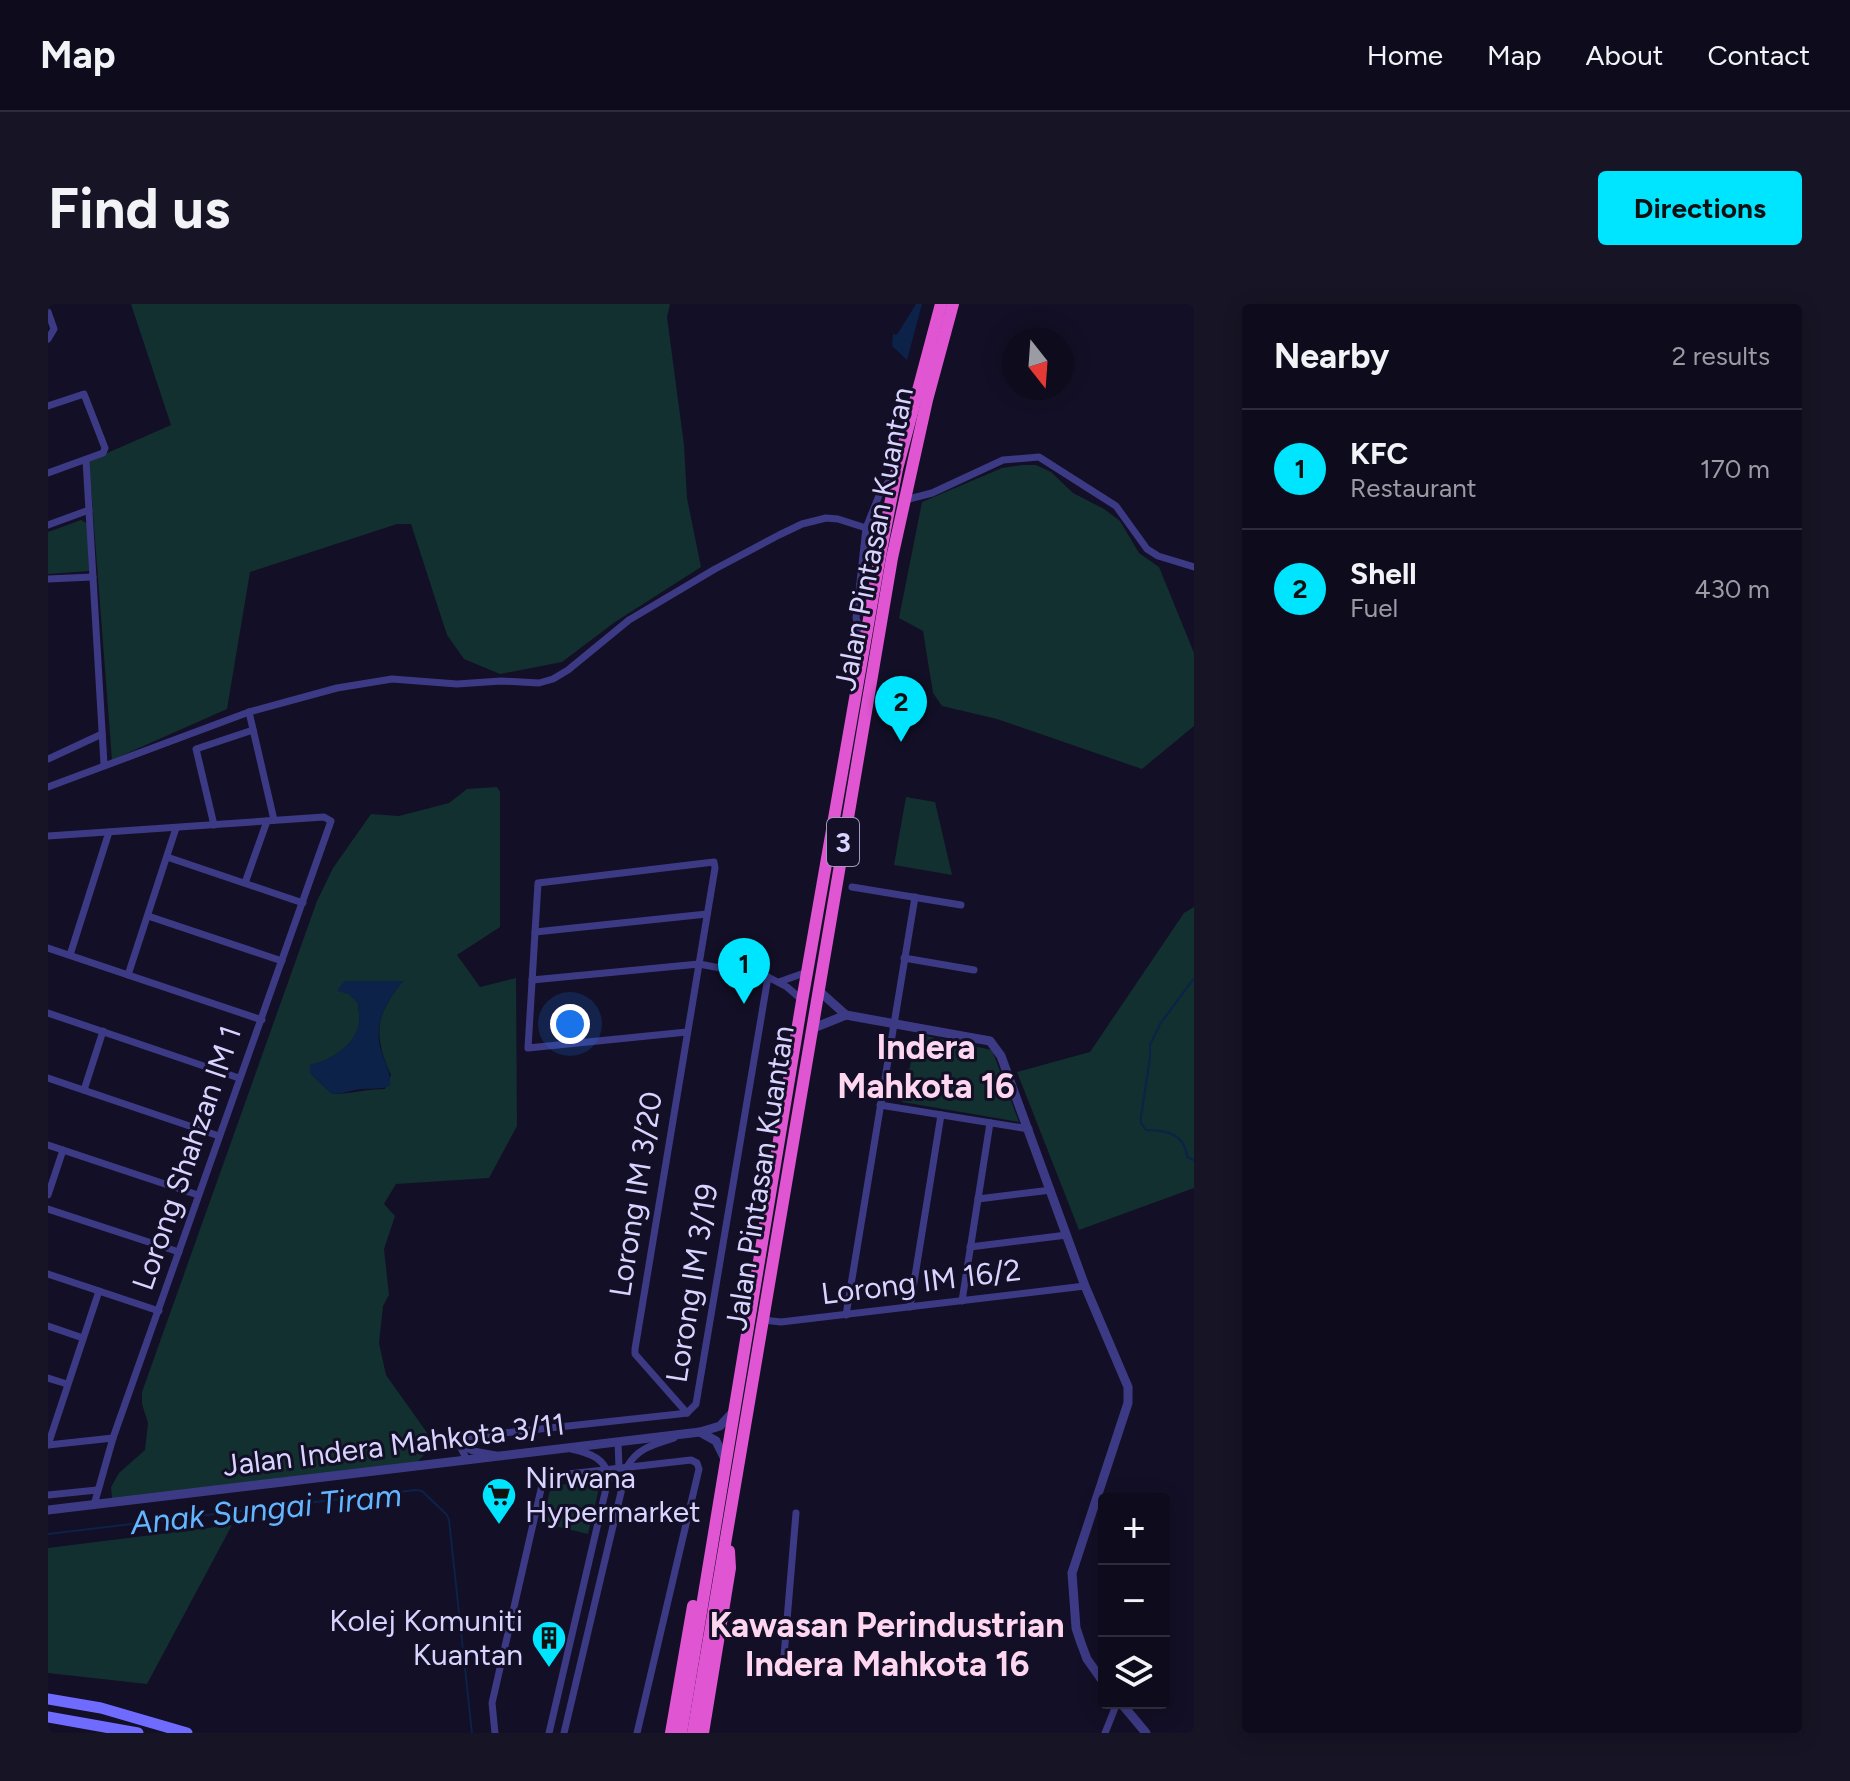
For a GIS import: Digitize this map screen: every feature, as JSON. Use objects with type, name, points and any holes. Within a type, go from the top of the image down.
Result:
[{"type":"highway","name":"Jalan Pintasan Kuantan","points":[[693,1733],[712,1579],[712,1542],[807,972],[897,469],[941,304]]},
{"type":"highway","name":"Jalan Pintasan Kuantan","points":[[681,1733],[712,1579],[728,1528],[903,500],[953,304]]},
{"type":"highway","points":[[703,1733],[730,1568],[728,1528]]},
{"type":"highway","points":[[671,1733],[697,1587],[712,1542]]},
{"type":"main road","points":[[48,1699],[101,1708],[187,1733]]},
{"type":"main road","points":[[48,1717],[138,1733]]},
{"type":"street","points":[[48,312],[54,329],[48,339]]},
{"type":"street","points":[[48,406],[80,394],[86,397],[105,448],[103,453],[50,472],[48,462]]},
{"type":"street","points":[[903,500],[932,493],[1003,460],[1039,457],[1116,506],[1147,549],[1158,556],[1194,567]]},
{"type":"street","points":[[86,460],[104,764]]},
{"type":"street","points":[[867,631],[859,628],[856,618],[866,528],[880,493],[897,469]]},
{"type":"street","points":[[48,525],[89,510]]},
{"type":"street","points":[[48,787],[249,712],[337,688],[392,679],[457,684],[501,681],[539,683],[553,679],[629,620],[779,535],[802,524],[826,518],[866,528]]},
{"type":"street","points":[[48,579],[93,577]]},
{"type":"street","points":[[245,883],[270,821],[249,712]]},
{"type":"street","points":[[214,825],[196,749],[253,730]]},
{"type":"street","points":[[48,759],[102,734]]},
{"type":"street","name":"Lorong Shahzan IM 1","points":[[94,1505],[113,1438],[331,821],[327,817],[270,821]]},
{"type":"street","points":[[48,836],[270,821]]},
{"type":"street","points":[[128,975],[176,828]]},
{"type":"street","points":[[70,955],[109,832]]},
{"type":"street","points":[[167,857],[303,903]]},
{"type":"street","name":"Lorong IM 3/20","points":[[535,932],[538,883],[714,862],[635,1349],[635,1354],[687,1413]]},
{"type":"street","points":[[852,887],[961,905]]},
{"type":"street","points":[[846,1315],[915,897]]},
{"type":"street","points":[[687,1032],[528,1048],[535,932],[707,914]]},
{"type":"street","points":[[148,916],[282,961]]},
{"type":"street","points":[[48,948],[262,1020]]},
{"type":"street","points":[[904,958],[974,970]]},
{"type":"street","points":[[532,980],[699,964],[768,977],[802,1001]]},
{"type":"street","points":[[779,982],[807,972]]},
{"type":"street","name":"Lorong IM 3/19","points":[[458,1441],[687,1413],[696,1404],[768,977]]},
{"type":"street","points":[[818,990],[846,1015]]},
{"type":"street","points":[[48,1013],[239,1078]]},
{"type":"street","points":[[811,1029],[846,1015],[990,1041],[1001,1056],[1085,1286],[1128,1387],[1129,1395],[1072,1573],[1076,1628],[1087,1659],[1098,1675]]},
{"type":"street","points":[[84,1090],[103,1031]]},
{"type":"street","points":[[48,1078],[219,1136]]},
{"type":"street","points":[[880,1105],[1029,1129]]},
{"type":"street","points":[[910,1307],[941,1115]]},
{"type":"street","points":[[962,1301],[990,1123]]},
{"type":"street","points":[[48,1145],[198,1195]]},
{"type":"street","points":[[48,1195],[63,1150]]},
{"type":"street","points":[[978,1199],[1051,1190]]},
{"type":"street","points":[[48,1209],[179,1252]]},
{"type":"street","points":[[970,1247],[1067,1235]]},
{"type":"street","points":[[48,1274],[159,1311]]},
{"type":"street","name":"Lorong IM 16/2","points":[[763,1320],[781,1322],[1085,1286]]},
{"type":"street","points":[[99,1291],[48,1445],[113,1438]]},
{"type":"street","points":[[48,1326],[83,1338]]},
{"type":"street","points":[[48,1378],[67,1384]]},
{"type":"street","name":"Jalan Indera Mahkota 3/11","points":[[48,1510],[684,1435],[720,1426],[736,1407]]},
{"type":"street","points":[[700,1432],[716,1441],[726,1462]]},
{"type":"street","points":[[623,1468],[643,1449],[684,1435]]},
{"type":"street","points":[[458,1441],[473,1451],[499,1455]]},
{"type":"street","points":[[458,1441],[467,1460]]},
{"type":"street","points":[[443,1464],[458,1451],[458,1441]]},
{"type":"street","points":[[564,1733],[623,1468],[618,1442]]},
{"type":"street","points":[[549,1733],[608,1480],[602,1461],[569,1448],[556,1448]]},
{"type":"street","points":[[495,1733],[492,1703],[542,1485],[551,1476],[691,1460],[697,1463],[699,1469],[637,1733]]},
{"type":"street","points":[[48,1495],[97,1490]]},
{"type":"street","points":[[784,1656],[796,1513]]},
{"type":"street","points":[[574,1629],[587,1632]]},
{"type":"street","points":[[1105,1733],[1116,1709]]},
{"type":"street","points":[[1124,1709],[1146,1733]]},
{"type":"green space","points":[[131,304],[670,304],[667,317],[684,445],[687,498],[701,567],[615,622],[562,662],[500,674],[464,659],[447,635],[411,524],[397,524],[250,572],[227,709],[112,760],[89,461],[171,425]]},
{"type":"green space","points":[[1036,465],[1051,472],[1073,493],[1120,521],[1139,553],[1159,567],[1194,653],[1194,726],[1142,769],[997,719],[942,706],[933,693],[923,631],[899,618],[922,502],[1002,468]]},
{"type":"green space","points":[[81,520],[88,524],[89,571],[48,574],[48,532]]},
{"type":"green space","points":[[497,787],[500,792],[500,927],[457,955],[480,987],[516,978],[517,1126],[489,1178],[396,1184],[384,1204],[395,1216],[384,1249],[389,1295],[383,1306],[379,1343],[386,1375],[428,1434],[429,1449],[412,1468],[154,1498],[112,1498],[111,1487],[119,1473],[145,1450],[148,1423],[142,1392],[317,901],[333,868],[371,814],[399,816],[449,803],[467,789]],"holes":[[[344,981],[403,981],[387,1004],[380,1026],[381,1048],[391,1075],[385,1089],[332,1094],[310,1073],[310,1065],[341,1051],[357,1031],[358,1003],[349,994]]]},
{"type":"green space","points":[[906,797],[935,802],[952,875],[894,865]]},
{"type":"green space","points":[[1194,907],[1194,1188],[1079,1230],[1017,1072],[1090,1052],[1184,913]]},
{"type":"green space","points":[[917,1034],[992,1050],[1019,1122],[902,1102]]},
{"type":"green space","points":[[601,1480],[588,1534],[542,1523],[551,1486]]},
{"type":"green space","points":[[232,1525],[147,1684],[48,1673],[48,1548]]},
{"type":"water","points":[[916,304],[922,304],[907,360],[892,346],[893,334],[898,333]]},
{"type":"water","points":[[344,981],[404,981],[392,995],[380,1022],[379,1041],[390,1086],[332,1094],[310,1073],[310,1065],[340,1051],[357,1031],[358,1003],[349,994],[337,991]]},
{"type":"waterway","points":[[1194,978],[1160,1024],[1150,1045],[1141,1117],[1146,1130],[1168,1132],[1179,1138],[1187,1157],[1194,1160]]},
{"type":"waterway","name":"Anak Sungai Tiram","points":[[48,1534],[422,1491],[449,1520],[472,1733]]},
{"type":"place","name":"Shell","points":[[901,742]]},
{"type":"place","name":"KFC","points":[[744,1004]]},
{"type":"place","name":"Nirwana Hypermarket","points":[[499,1526]]},
{"type":"place","name":"Kolej Komuniti Kuantan","points":[[549,1669]]},
{"type":"district","name":"Indera Mahkota 16","points":[[926,1066]]},
{"type":"district","name":"Kawasan Perindustrian Indera Mahkota 16","points":[[887,1644]]}]
